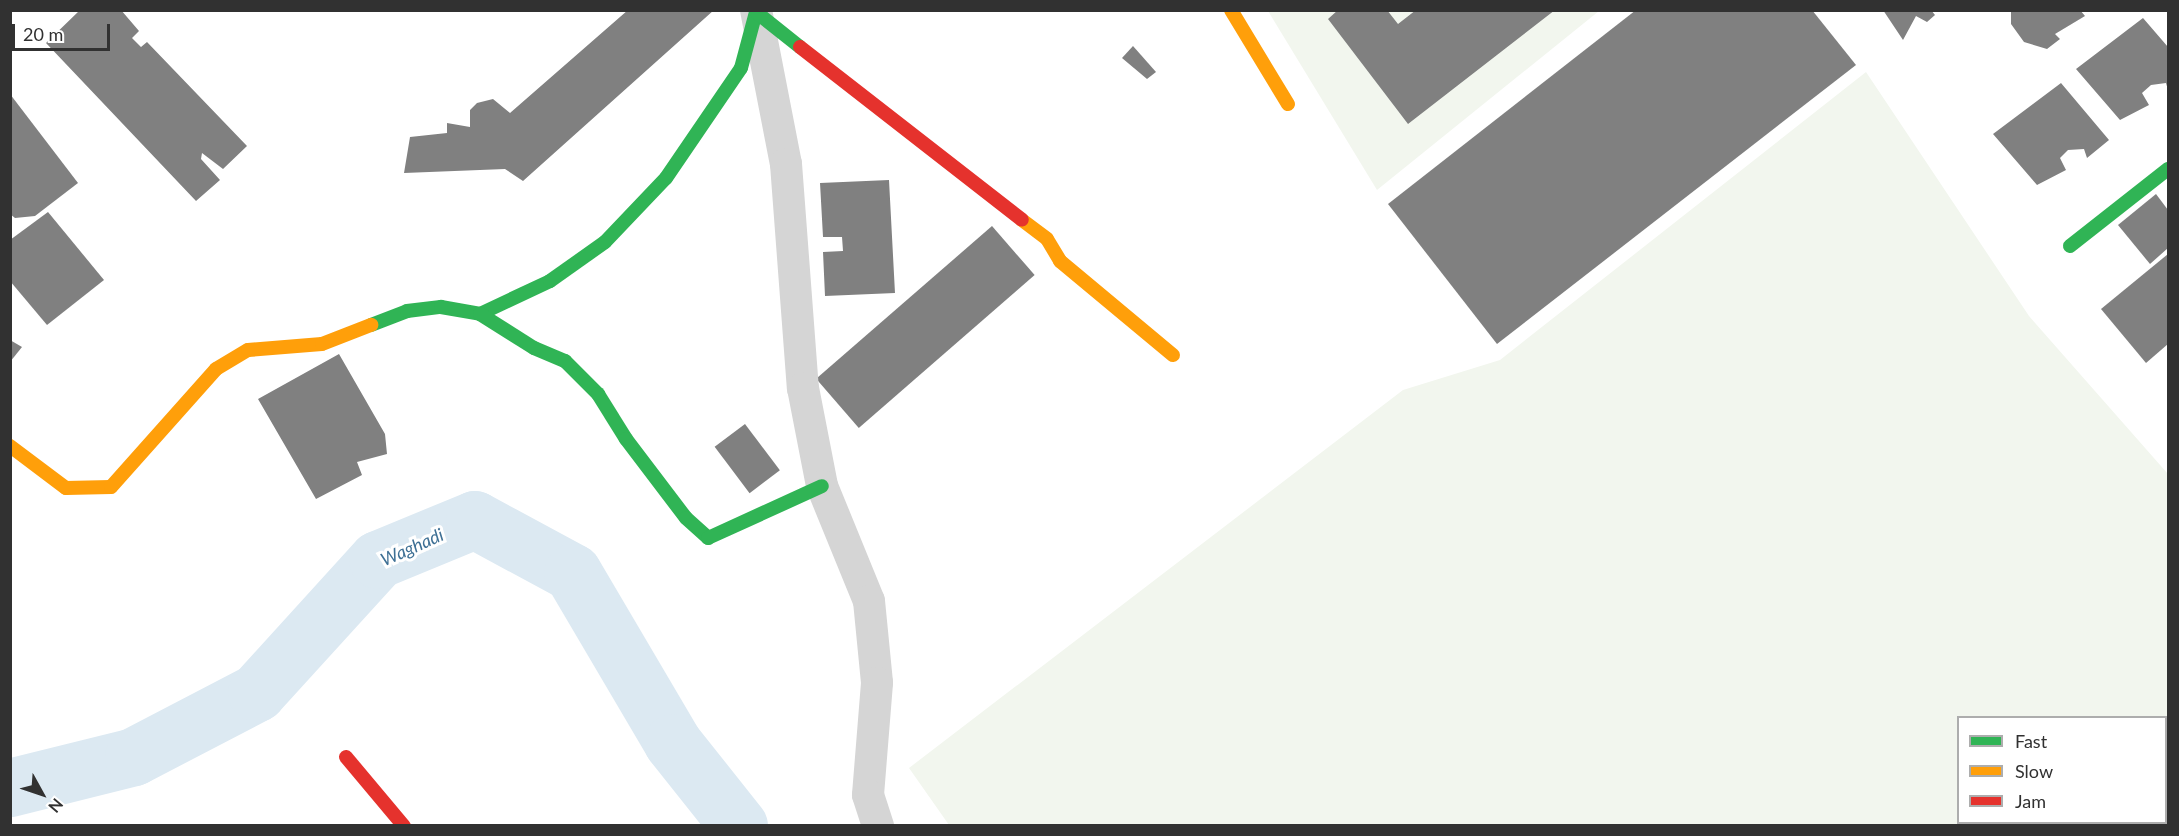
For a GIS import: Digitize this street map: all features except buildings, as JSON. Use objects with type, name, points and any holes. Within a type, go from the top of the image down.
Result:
[{"type":"street","points":[[1231,10],[1288,104]]},
{"type":"street","points":[[480,314],[550,280],[605,242],[666,178],[741,68],[756,11]]},
{"type":"street","points":[[756,11],[1047,239],[1060,261],[1173,356]]},
{"type":"street","points":[[756,11],[786,164],[803,388],[822,486],[869,601],[877,683],[868,795],[878,825]]},
{"type":"street","points":[[2070,246],[2169,169]]},
{"type":"street","points":[[10,446],[66,488],[111,487],[216,369],[249,350],[322,344],[407,310],[441,307],[480,314],[534,348],[565,361],[585,379],[686,518],[708,538],[822,486]]},
{"type":"street","points":[[345,757],[404,825]]},
{"type":"shaded area","points":[[1268,11],[1599,11],[1377,190]]},
{"type":"shaded area","points":[[1866,72],[2029,316],[2168,474],[2168,825],[949,825],[909,768],[1403,390],[1500,360]]},
{"type":"waterway","name":"Waghadi","points":[[10,788],[134,757],[257,693],[378,560],[475,520],[573,573],[673,743],[739,826]]},
{"type":"traffic: fast","points":[[480,314],[550,281],[605,242],[666,178],[741,68],[756,12],[800,47]]},
{"type":"traffic: fast","points":[[2070,246],[2168,169]]},
{"type":"traffic: fast","points":[[371,325],[407,311],[441,307],[480,314],[534,348],[565,361],[598,394],[626,439],[686,518],[708,538],[822,486]]},
{"type":"traffic: slow","points":[[1231,10],[1288,104]]},
{"type":"traffic: slow","points":[[1022,220],[1047,239],[1060,261],[1173,355]]},
{"type":"traffic: slow","points":[[10,446],[66,488],[111,487],[216,369],[248,350],[322,344],[371,325]]},
{"type":"traffic: jam","points":[[800,47],[1022,220]]},
{"type":"traffic: jam","points":[[346,757],[404,826]]}]
